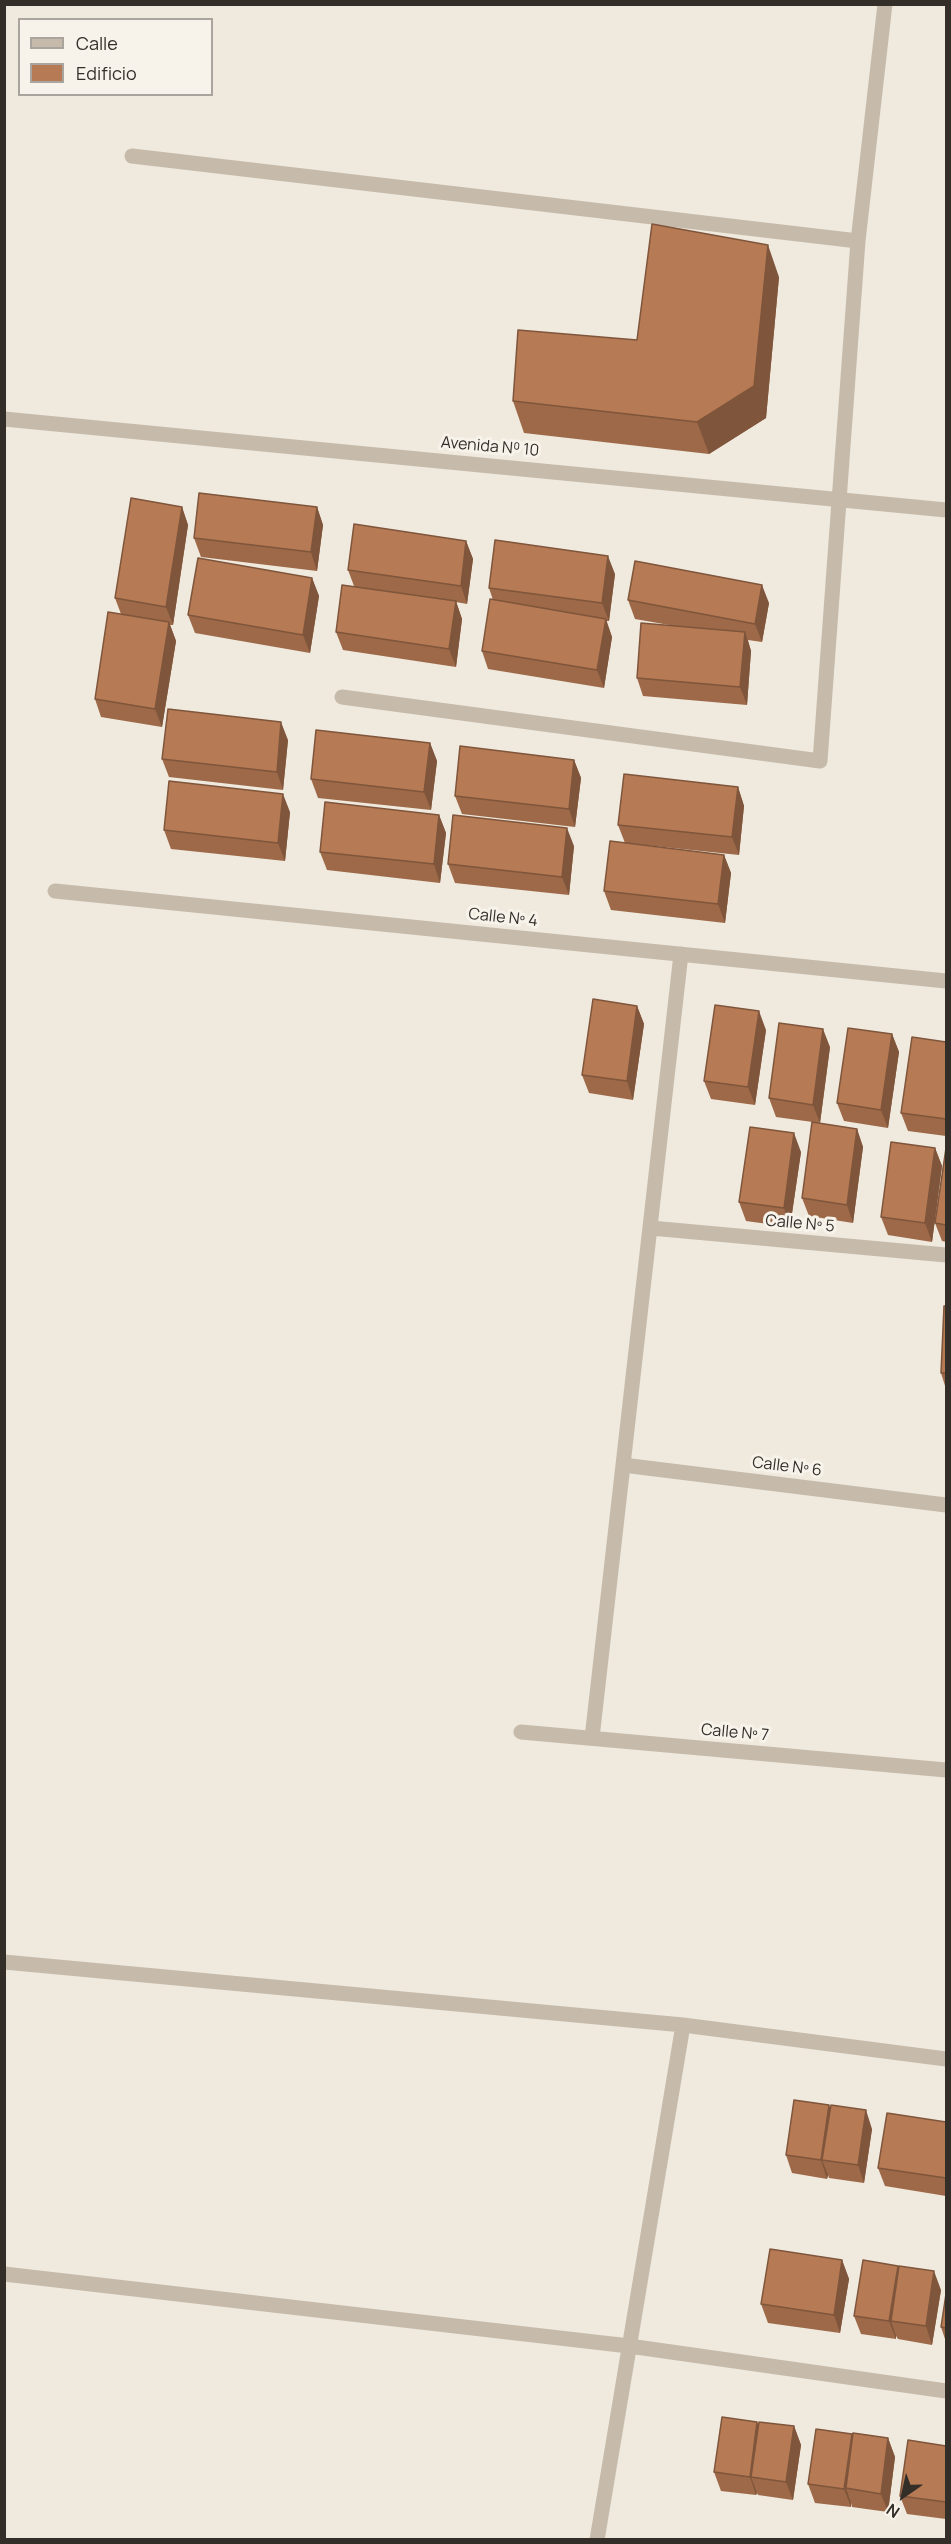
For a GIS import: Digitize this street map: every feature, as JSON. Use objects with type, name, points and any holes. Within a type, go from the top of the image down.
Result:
[{"type":"street","points":[[342,697],[820,761],[841,499],[858,241],[885,4]]},
{"type":"street","points":[[132,156],[858,241]]},
{"type":"street","name":"Avenida N⁰ 10","points":[[4,419],[946,510]]},
{"type":"street","name":"Calle Nº 4","points":[[55,891],[946,981]]},
{"type":"street","points":[[592,1738],[681,954]]},
{"type":"street","name":"Calle Nº 5","points":[[651,1228],[946,1255]]},
{"type":"street","name":"Calle Nº 6","points":[[623,1465],[946,1505]]},
{"type":"street","name":"Calle Nº 7","points":[[521,1732],[946,1770]]},
{"type":"street","points":[[4,1962],[683,2025],[946,2059]]},
{"type":"street","points":[[597,2540],[683,2025]]},
{"type":"street","points":[[4,2274],[629,2346],[946,2391]]},
{"type":"building","points":[[652,224],[768,245],[754,386],[697,422],[513,401],[518,330],[637,340]]},
{"type":"building","points":[[199,493],[317,507],[311,552],[194,538]]},
{"type":"building","points":[[131,498],[182,507],[166,607],[115,598]]},
{"type":"building","points":[[354,524],[466,541],[461,586],[348,570]]},
{"type":"building","points":[[495,540],[608,556],[602,603],[489,588]]},
{"type":"building","points":[[198,558],[312,578],[303,635],[188,615]]},
{"type":"building","points":[[635,561],[762,585],[755,624],[628,600]]},
{"type":"building","points":[[342,585],[456,601],[449,649],[336,632]]},
{"type":"building","points":[[490,599],[606,619],[597,670],[482,651]]},
{"type":"building","points":[[108,612],[169,622],[155,709],[95,699]]},
{"type":"building","points":[[641,623],[745,632],[740,687],[637,678]]},
{"type":"building","points":[[168,709],[281,722],[277,772],[162,759]]},
{"type":"building","points":[[316,730],[430,743],[424,792],[311,779]]},
{"type":"building","points":[[460,746],[574,760],[569,809],[455,796]]},
{"type":"building","points":[[624,774],[738,787],[732,837],[618,825]]},
{"type":"building","points":[[169,781],[283,794],[278,843],[164,830]]},
{"type":"building","points":[[325,802],[439,815],[434,864],[320,852]]},
{"type":"building","points":[[453,815],[567,828],[562,877],[448,864]]},
{"type":"building","points":[[610,841],[724,855],[718,904],[604,891]]},
{"type":"building","points":[[593,999],[637,1006],[627,1081],[582,1075]]},
{"type":"building","points":[[715,1005],[759,1011],[748,1087],[704,1081]]},
{"type":"building","points":[[779,1023],[823,1029],[813,1105],[769,1098]]},
{"type":"building","points":[[848,1028],[892,1034],[881,1110],[837,1103]]},
{"type":"building","points":[[912,1037],[946,1042],[946,1119],[901,1113]]},
{"type":"building","points":[[812,1122],[857,1129],[847,1205],[802,1198]]},
{"type":"building","points":[[750,1127],[794,1133],[784,1208],[739,1202]]},
{"type":"building","points":[[891,1142],[935,1148],[925,1223],[881,1217]]},
{"type":"building","points":[[946,1148],[946,1225],[935,1223]]},
{"type":"building","points":[[944,1306],[946,1306],[946,1373],[941,1373]]},
{"type":"building","points":[[794,2100],[829,2105],[821,2160],[786,2155]]},
{"type":"building","points":[[831,2105],[866,2110],[858,2165],[822,2160]]},
{"type":"building","points":[[887,2113],[946,2122],[946,2178],[878,2168]]},
{"type":"building","points":[[770,2249],[842,2260],[834,2315],[761,2304]]},
{"type":"building","points":[[863,2260],[898,2266],[889,2321],[854,2316]]},
{"type":"building","points":[[899,2266],[934,2271],[926,2326],[891,2321]]},
{"type":"building","points":[[946,2294],[946,2328],[941,2327]]},
{"type":"building","points":[[722,2417],[757,2422],[750,2477],[714,2472]]},
{"type":"building","points":[[759,2422],[794,2426],[786,2482],[751,2477]]},
{"type":"building","points":[[816,2429],[852,2434],[844,2489],[808,2484]]},
{"type":"building","points":[[853,2433],[888,2438],[881,2494],[846,2488]]},
{"type":"building","points":[[908,2440],[946,2446],[946,2502],[900,2496]]}]
